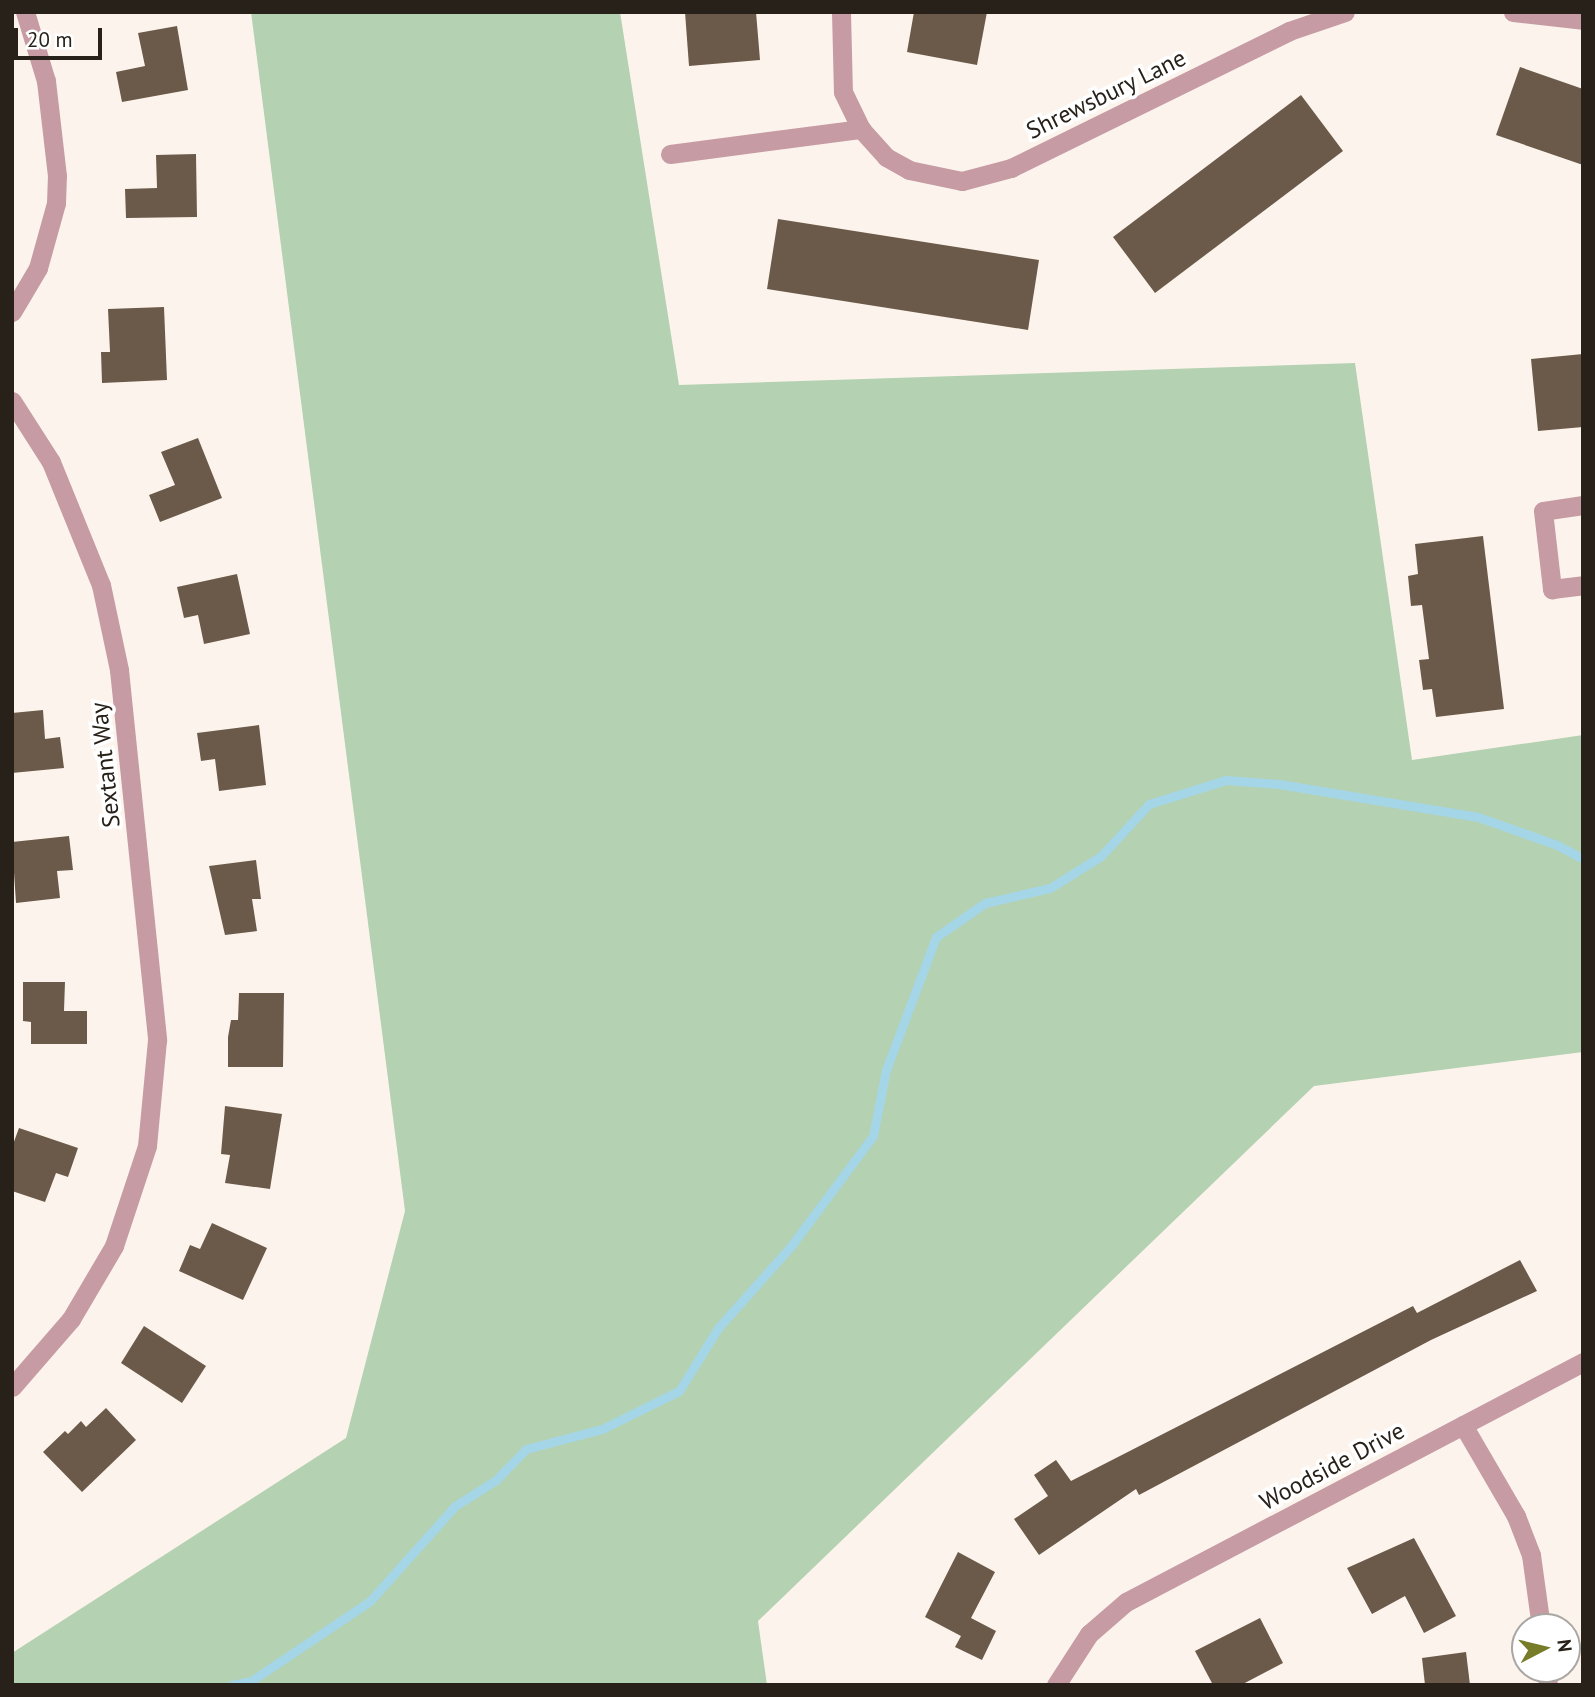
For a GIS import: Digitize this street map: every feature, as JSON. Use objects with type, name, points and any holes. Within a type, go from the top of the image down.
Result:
[{"type":"street","points":[[12,312],[38,268],[56,203],[53,122],[25,12]]},
{"type":"street","points":[[670,154],[861,129],[843,92],[841,12]]},
{"type":"street","name":"Shrewsbury Lane","points":[[861,129],[886,157],[935,178],[975,180],[999,174],[1289,31],[1345,12]]},
{"type":"street","points":[[1513,12],[1552,14],[1583,20]]},
{"type":"street","name":"Sextant Way","points":[[12,401],[51,462],[88,543],[119,670],[158,1040],[147,1146],[130,1207],[102,1272],[46,1352],[12,1387]]},
{"type":"street","points":[[1583,505],[1543,511],[1552,589],[1583,585]]},
{"type":"street","name":"Woodside Drive","points":[[1056,1685],[1066,1664],[1107,1616],[1126,1602],[1583,1362]]},
{"type":"street","points":[[1463,1425],[1516,1516],[1531,1555],[1539,1613]]},
{"type":"green space","points":[[251,12],[620,12],[679,385],[1355,363],[1412,760],[1583,735],[1583,1052],[1314,1086],[758,1621],[767,1685],[12,1685],[12,1653],[346,1438],[405,1211]]},
{"type":"building","points":[[685,12],[756,12],[760,60],[689,66]]},
{"type":"building","points":[[914,12],[987,12],[977,65],[907,52]]},
{"type":"building","points":[[177,26],[188,90],[122,102],[116,72],[145,66],[138,33]]},
{"type":"building","points":[[1520,67],[1583,89],[1583,165],[1496,135]]},
{"type":"building","points":[[1301,95],[1343,151],[1155,293],[1113,237]]},
{"type":"building","points":[[196,154],[197,217],[126,218],[125,189],[157,188],[156,155]]},
{"type":"building","points":[[778,219],[1039,260],[1028,330],[767,289]]},
{"type":"building","points":[[164,307],[167,380],[102,383],[101,352],[110,352],[108,309]]},
{"type":"building","points":[[1583,354],[1583,427],[1538,431],[1531,359]]},
{"type":"building","points":[[198,438],[222,498],[160,522],[149,495],[175,485],[161,452]]},
{"type":"building","points":[[1483,536],[1504,709],[1436,717],[1432,689],[1423,690],[1419,660],[1429,659],[1422,605],[1411,606],[1408,576],[1418,574],[1415,544]]},
{"type":"building","points":[[237,574],[250,634],[204,644],[198,615],[184,618],[177,587]]},
{"type":"building","points":[[43,710],[45,739],[60,737],[64,768],[12,773],[12,713]]},
{"type":"building","points":[[259,725],[266,785],[219,791],[215,759],[201,761],[197,733]]},
{"type":"building","points":[[69,836],[73,870],[57,871],[60,898],[16,903],[12,842]]},
{"type":"building","points":[[256,860],[261,899],[252,899],[257,931],[225,935],[209,866]]},
{"type":"building","points":[[23,982],[65,982],[64,1011],[87,1011],[87,1044],[31,1044],[31,1022],[23,1021]]},
{"type":"building","points":[[239,993],[284,993],[283,1067],[228,1067],[228,1037],[231,1020],[238,1020]]},
{"type":"building","points":[[225,1106],[282,1114],[270,1189],[225,1183],[230,1155],[221,1154]]},
{"type":"building","points":[[19,1128],[78,1148],[68,1177],[56,1173],[45,1202],[12,1191],[12,1147]]},
{"type":"building","points":[[212,1223],[267,1248],[243,1300],[179,1271],[190,1245],[200,1249]]},
{"type":"building","points":[[1520,1260],[1537,1291],[1431,1340],[1139,1495],[1136,1489],[1039,1555],[1014,1519],[1048,1496],[1034,1475],[1056,1460],[1071,1481],[1413,1306],[1417,1313]]},
{"type":"building","points":[[144,1326],[206,1366],[182,1403],[121,1363]]},
{"type":"building","points":[[106,1408],[136,1440],[82,1492],[43,1452],[65,1431],[68,1434],[81,1421],[86,1427]]},
{"type":"building","points":[[1414,1538],[1456,1616],[1424,1633],[1405,1596],[1372,1614],[1347,1568]]},
{"type":"building","points":[[958,1552],[995,1572],[971,1618],[996,1631],[982,1660],[955,1647],[961,1636],[925,1617]]},
{"type":"building","points":[[1260,1618],[1283,1663],[1241,1685],[1213,1685],[1195,1651]]},
{"type":"building","points":[[1466,1652],[1470,1685],[1425,1685],[1422,1658]]},
{"type":"waterway","points":[[232,1685],[251,1681],[370,1601],[455,1506],[496,1480],[526,1449],[602,1429],[679,1391],[718,1328],[791,1246],[873,1136],[886,1070],[936,937],[985,903],[1050,888],[1101,856],[1149,804],[1226,780],[1279,784],[1478,817],[1557,845],[1583,859]]}]
